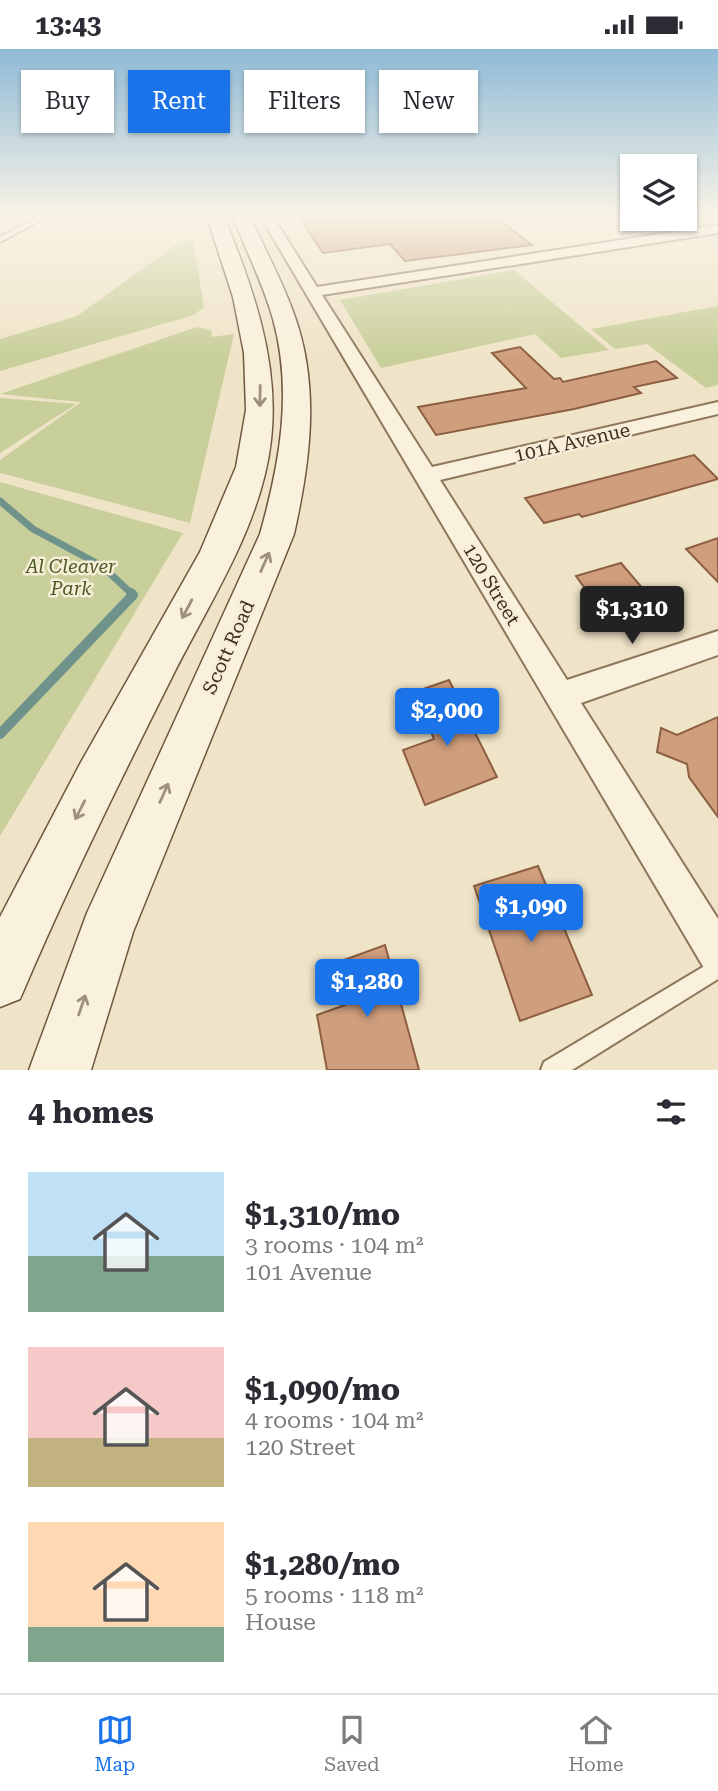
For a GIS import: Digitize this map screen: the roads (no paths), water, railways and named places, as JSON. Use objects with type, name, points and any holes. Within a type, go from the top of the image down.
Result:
[{"type":"main road","name":"Scott Road","points":[[0,979],[79,813],[201,583],[245,483],[256,443],[260,378],[274,308],[244,262]]},
{"type":"main road","name":"Scott Road","points":[[60,1070],[106,932],[278,534],[297,443],[295,373],[257,262]]},
{"type":"street","name":"120 Street","points":[[270,262],[274,308],[426,476],[718,954]]},
{"type":"street","points":[[274,308],[512,262]]},
{"type":"street","name":"101A Avenue","points":[[426,476],[718,408]]},
{"type":"street","points":[[561,696],[718,643]]},
{"type":"lane","points":[[552,1070],[718,968]]},
{"type":"waterway","points":[[0,501],[33,529],[102,566],[133,595]]},
{"type":"waterway","points":[[0,734],[133,595]]},
{"type":"park label","name":"Al Cleaver Park","points":[[71,577]]}]
